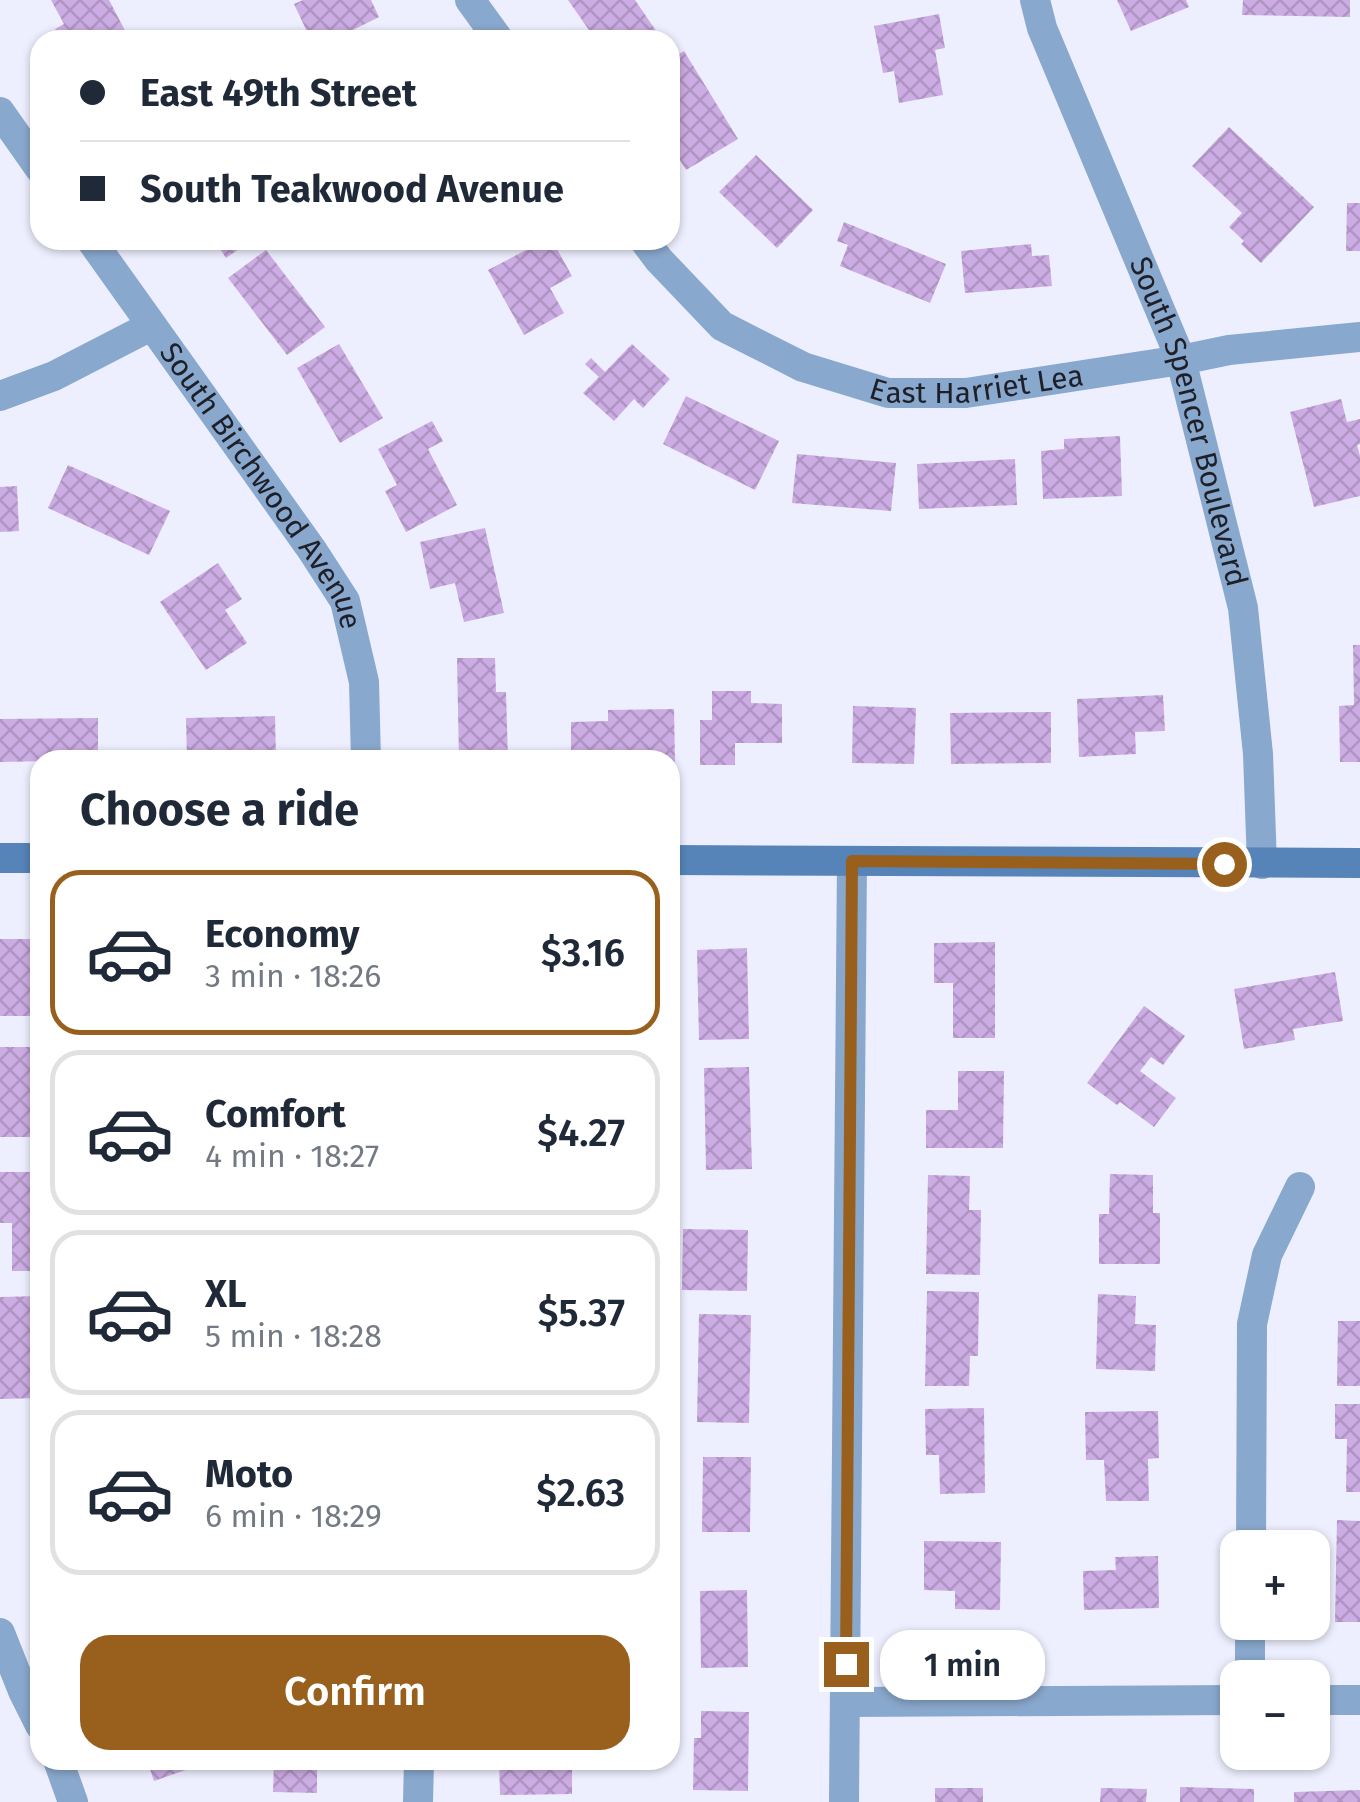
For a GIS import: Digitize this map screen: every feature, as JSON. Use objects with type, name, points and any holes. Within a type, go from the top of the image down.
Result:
[{"type":"street","points":[[470,0],[492,30]]},
{"type":"street","name":"South Spencer Boulevard","points":[[1036,0],[1042,28],[1181,360],[1243,608],[1258,754],[1262,864]]},
{"type":"street","points":[[0,112],[30,155]]},
{"type":"street","name":"South Birchwood Avenue","points":[[97,250],[345,601],[364,682],[366,750]]},
{"type":"street","name":"East Harriet Lea","points":[[652,250],[722,326],[803,367],[888,393],[966,393],[1229,350],[1360,337]]},
{"type":"street","points":[[0,396],[54,376],[152,326]]},
{"type":"street","points":[[0,858],[30,858]]},
{"type":"street","points":[[680,860],[1360,864]]},
{"type":"street","points":[[844,1802],[852,861]]},
{"type":"street","points":[[1251,1530],[1252,1324],[1267,1256],[1300,1187]]},
{"type":"street","points":[[0,1633],[30,1706]]},
{"type":"street","points":[[846,1702],[1220,1700]]},
{"type":"street","points":[[1330,1700],[1360,1700]]},
{"type":"street","points":[[61,1770],[72,1802]]},
{"type":"street","points":[[418,1802],[420,1770]]},
{"type":"building","points":[[51,0],[109,0],[125,30],[56,30],[64,24]]},
{"type":"building","points":[[303,0],[371,0],[379,17],[353,30],[306,30],[294,4]]},
{"type":"building","points":[[568,0],[635,0],[656,30],[589,30]]},
{"type":"building","points":[[1117,0],[1186,0],[1189,7],[1131,31]]},
{"type":"building","points":[[1243,0],[1350,0],[1350,17],[1242,15]]},
{"type":"building","points":[[939,14],[945,48],[935,50],[943,95],[899,103],[894,71],[883,73],[874,26]]},
{"type":"building","points":[[684,51],[738,139],[686,170],[680,160],[680,53]]},
{"type":"building","points":[[1229,127],[1314,207],[1261,263],[1229,227],[1242,213],[1192,166]]},
{"type":"building","points":[[756,155],[813,210],[777,248],[719,192]]},
{"type":"building","points":[[1347,203],[1360,203],[1360,251],[1346,251]]},
{"type":"building","points":[[844,222],[946,264],[930,303],[840,266],[848,245],[837,241]]},
{"type":"building","points":[[1031,244],[1032,256],[1049,255],[1052,286],[965,293],[961,251]]},
{"type":"building","points":[[221,250],[238,250],[226,258]]},
{"type":"building","points":[[266,250],[325,327],[287,355],[228,278]]},
{"type":"building","points":[[526,250],[558,250],[572,276],[550,288],[564,313],[524,335],[488,270]]},
{"type":"building","points":[[339,344],[383,418],[340,443],[297,368]]},
{"type":"building","points":[[632,344],[670,379],[643,408],[634,399],[614,421],[583,393],[599,377],[585,364],[591,358],[605,372]]},
{"type":"building","points":[[686,396],[779,441],[755,490],[663,444]]},
{"type":"building","points":[[1341,399],[1347,422],[1360,419],[1360,496],[1314,507],[1290,412]]},
{"type":"building","points":[[432,421],[443,441],[428,449],[457,505],[406,532],[385,491],[397,485],[378,449]]},
{"type":"building","points":[[1120,436],[1122,496],[1043,499],[1041,451],[1064,449],[1064,439]]},
{"type":"building","points":[[797,454],[896,463],[891,511],[792,503]]},
{"type":"building","points":[[1015,459],[1017,505],[919,509],[917,464]]},
{"type":"building","points":[[68,465],[170,511],[149,555],[48,508]]},
{"type":"building","points":[[17,486],[19,531],[0,532],[0,487]]},
{"type":"building","points":[[485,528],[504,613],[464,622],[455,583],[430,589],[420,542]]},
{"type":"building","points":[[218,563],[242,599],[225,610],[247,643],[206,670],[160,602]]},
{"type":"building","points":[[1353,645],[1360,645],[1360,762],[1340,762],[1339,706],[1354,705]]},
{"type":"building","points":[[457,658],[495,658],[496,692],[506,692],[508,750],[459,750]]},
{"type":"building","points":[[712,691],[751,691],[751,703],[782,704],[782,743],[735,743],[735,765],[700,765],[700,720],[712,720]]},
{"type":"building","points":[[1163,695],[1165,731],[1135,732],[1136,754],[1079,757],[1077,699]]},
{"type":"building","points":[[853,706],[916,708],[914,764],[852,763]]},
{"type":"building","points":[[674,709],[675,750],[571,750],[571,722],[608,721],[608,710]]},
{"type":"building","points":[[1051,712],[1051,763],[951,764],[950,713]]},
{"type":"building","points":[[275,716],[276,750],[187,750],[186,718]]},
{"type":"building","points":[[98,718],[98,750],[30,750],[30,761],[0,762],[0,719]]},
{"type":"building","points":[[0,939],[30,939],[30,1016],[0,1016]]},
{"type":"building","points":[[995,942],[995,1038],[953,1038],[953,983],[934,983],[934,943]]},
{"type":"building","points":[[747,948],[749,1039],[699,1040],[697,950]]},
{"type":"building","points":[[1335,972],[1343,1021],[1293,1029],[1295,1040],[1244,1049],[1234,989]]},
{"type":"building","points":[[1144,1006],[1185,1036],[1163,1065],[1151,1057],[1140,1071],[1176,1098],[1154,1127],[1087,1083]]},
{"type":"building","points":[[0,1047],[30,1047],[30,1137],[0,1137]]},
{"type":"building","points":[[749,1067],[752,1169],[706,1170],[704,1068]]},
{"type":"building","points":[[958,1071],[1004,1071],[1003,1148],[926,1148],[926,1110],[958,1110]]},
{"type":"building","points":[[0,1172],[30,1172],[30,1271],[12,1271],[12,1223],[0,1223]]},
{"type":"building","points":[[1110,1174],[1153,1175],[1153,1213],[1160,1213],[1160,1264],[1099,1264],[1099,1214],[1109,1214]]},
{"type":"building","points":[[928,1175],[970,1176],[969,1210],[981,1210],[980,1275],[926,1274]]},
{"type":"building","points":[[683,1229],[748,1230],[747,1291],[682,1290]]},
{"type":"building","points":[[927,1291],[979,1292],[978,1356],[970,1356],[969,1386],[925,1386]]},
{"type":"building","points":[[1098,1294],[1136,1296],[1135,1324],[1156,1325],[1155,1371],[1096,1369]]},
{"type":"building","points":[[30,1296],[30,1398],[0,1399],[0,1297]]},
{"type":"building","points":[[699,1314],[751,1315],[749,1423],[697,1422]]},
{"type":"building","points":[[1338,1321],[1360,1321],[1360,1386],[1337,1386]]},
{"type":"building","points":[[1335,1404],[1360,1404],[1360,1492],[1346,1492],[1347,1439],[1335,1439]]},
{"type":"building","points":[[984,1408],[985,1493],[940,1494],[939,1455],[926,1455],[925,1409]]},
{"type":"building","points":[[1158,1411],[1159,1458],[1148,1459],[1149,1501],[1106,1501],[1104,1460],[1086,1460],[1085,1412]]},
{"type":"building","points":[[703,1457],[751,1457],[750,1532],[702,1532]]},
{"type":"building","points":[[1337,1520],[1360,1521],[1360,1622],[1335,1622]]},
{"type":"building","points":[[924,1541],[1001,1542],[1000,1610],[955,1609],[955,1591],[924,1590]]},
{"type":"building","points":[[1158,1556],[1159,1608],[1084,1610],[1083,1571],[1116,1570],[1115,1557]]},
{"type":"building","points":[[747,1590],[748,1667],[701,1668],[700,1591]]},
{"type":"building","points":[[701,1711],[749,1712],[748,1791],[693,1790],[694,1738],[701,1738]]},
{"type":"building","points":[[150,1770],[186,1770],[154,1781]]},
{"type":"building","points":[[274,1770],[317,1770],[317,1793],[273,1792]]},
{"type":"building","points":[[499,1770],[572,1770],[572,1794],[500,1795]]},
{"type":"building","points":[[1180,1787],[1254,1789],[1254,1802],[1180,1802]]},
{"type":"building","points":[[935,1788],[983,1788],[983,1802],[935,1802]]},
{"type":"building","points":[[1101,1788],[1147,1789],[1146,1802],[1100,1802]]},
{"type":"building","points":[[1360,1790],[1360,1802],[1294,1802],[1294,1792]]},
{"type":"route","points":[[846,1664],[852,861],[1224,864]]}]
